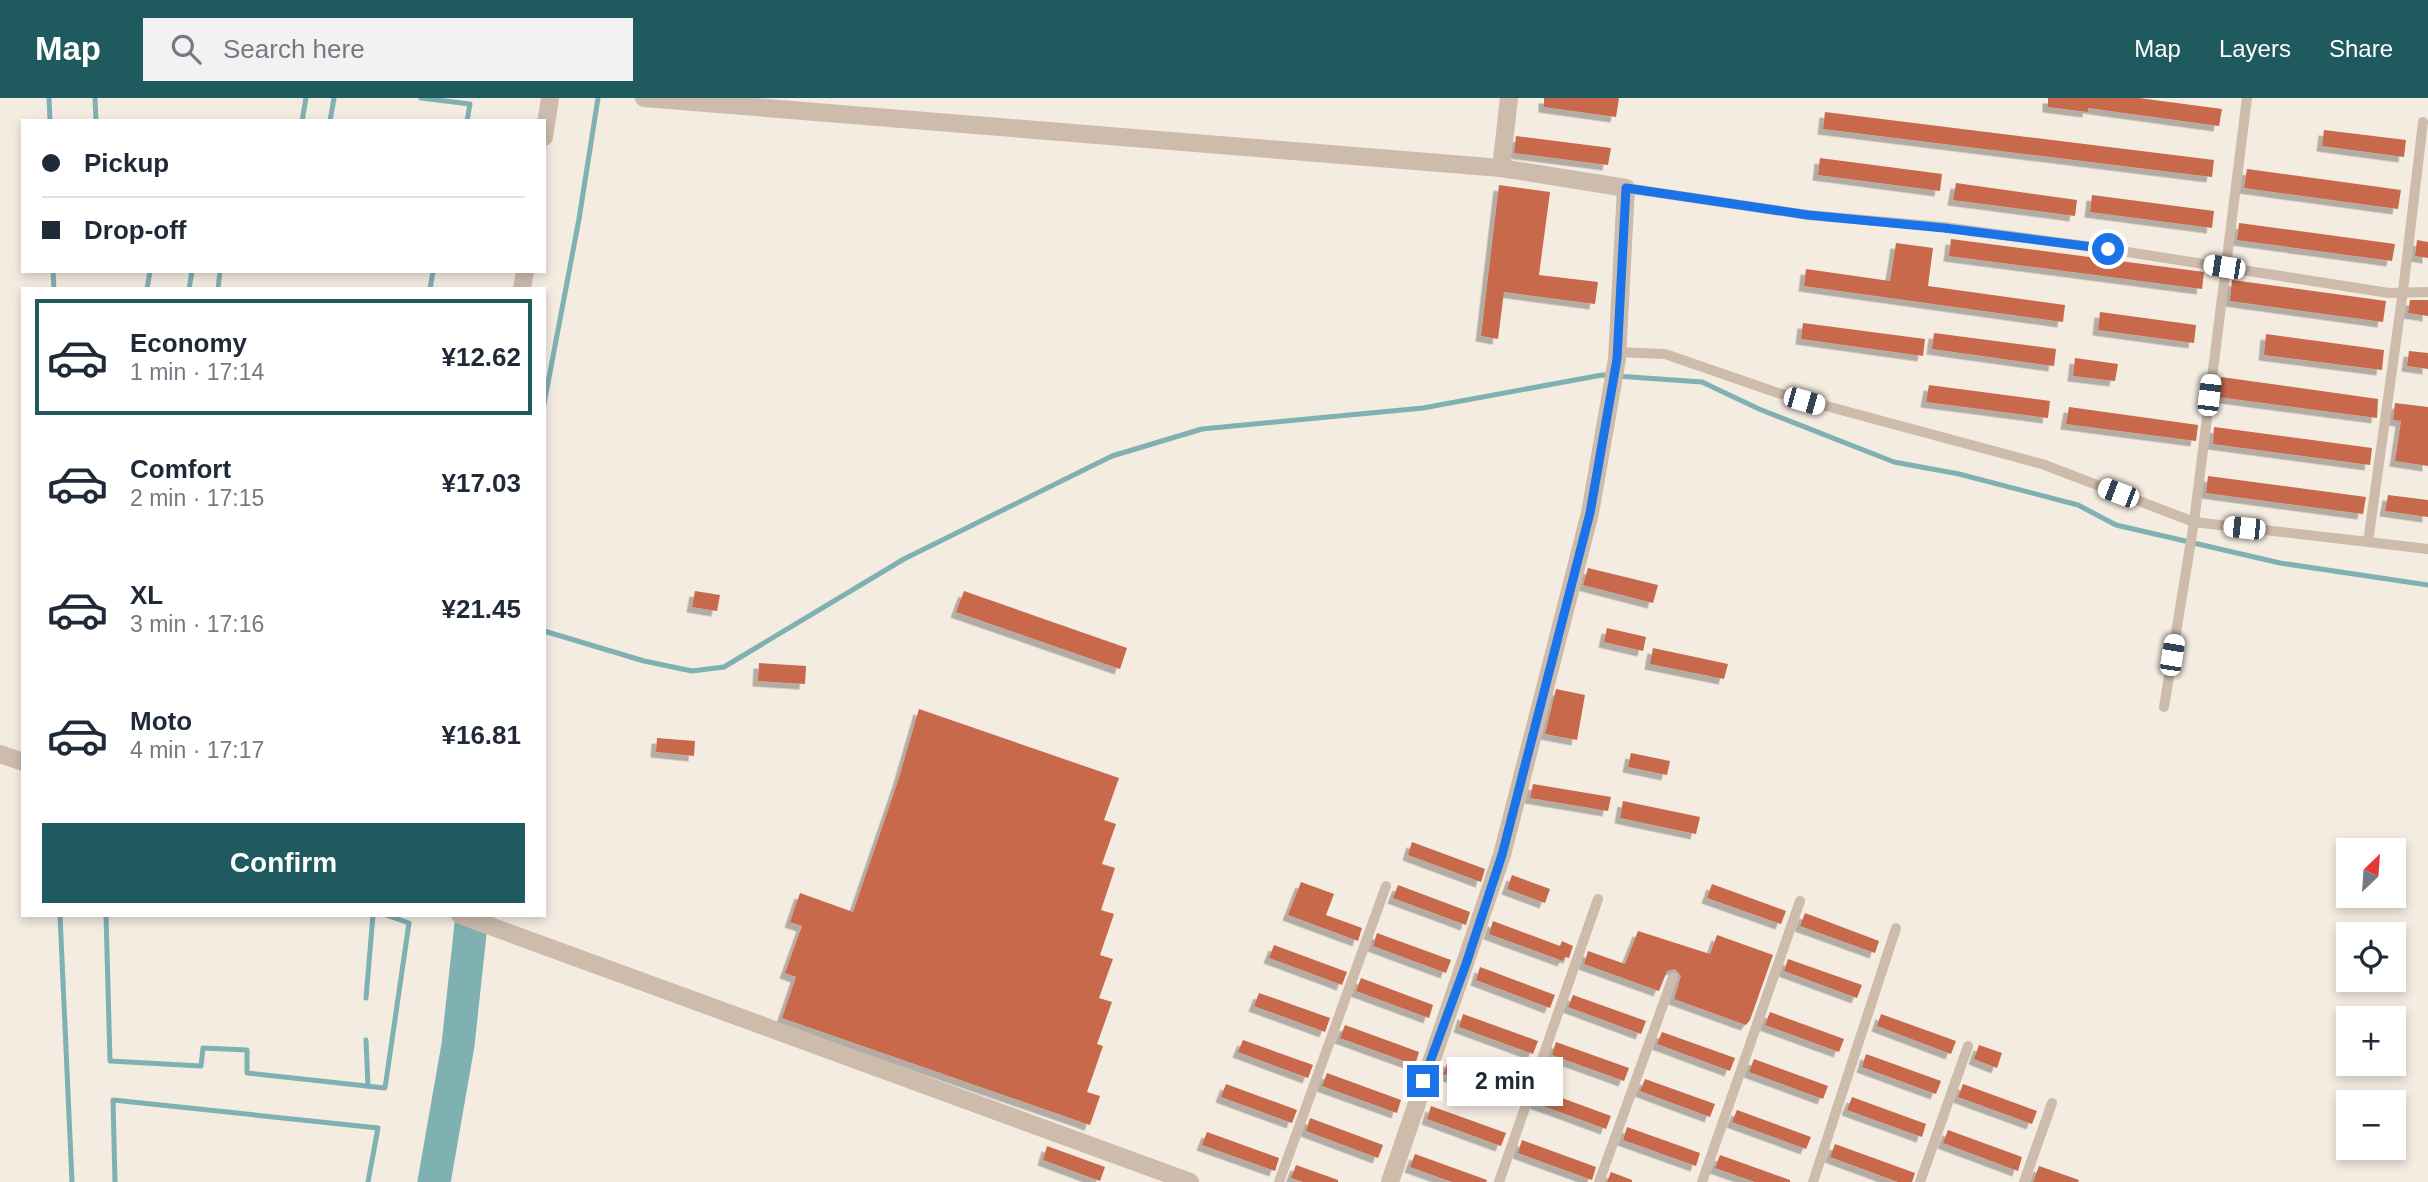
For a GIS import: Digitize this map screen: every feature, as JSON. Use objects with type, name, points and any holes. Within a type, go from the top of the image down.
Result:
[{"type":"street","points":[[546,124],[550,98]]},
{"type":"street","points":[[644,98],[1501,168],[1626,188],[1616,356],[1590,513],[1502,855],[1390,1182]]},
{"type":"street","points":[[1501,168],[1509,98]]},
{"type":"street","points":[[0,754],[21,761]]},
{"type":"street","points":[[465,917],[1190,1182]]},
{"type":"lane","points":[[2164,707],[2193,526],[2247,98]]},
{"type":"lane","points":[[2368,542],[2403,292],[2423,122]]},
{"type":"lane","points":[[1626,188],[1808,215],[1944,228],[2389,293],[2428,292]]},
{"type":"lane","points":[[1616,356],[1665,354],[1778,393],[2042,464],[2193,526],[2428,549]]},
{"type":"lane","points":[[1279,1182],[1386,886]]},
{"type":"lane","points":[[1499,1182],[1598,899]]},
{"type":"lane","points":[[1702,1182],[1800,901]]},
{"type":"lane","points":[[1813,1182],[1896,928]]},
{"type":"lane","points":[[1599,1182],[1673,977]]},
{"type":"lane","points":[[1920,1182],[1968,1046]]},
{"type":"lane","points":[[2024,1182],[2052,1102]]},
{"type":"building","points":[[1544,98],[1619,98],[1616,117],[1544,107]]},
{"type":"building","points":[[2048,98],[2139,98],[2222,109],[2219,126],[2088,108],[2088,112],[2048,107]]},
{"type":"building","points":[[1825,112],[2214,160],[2212,177],[1823,129]]},
{"type":"building","points":[[2324,130],[2406,140],[2404,157],[2322,146]]},
{"type":"building","points":[[1516,136],[1611,148],[1608,165],[1514,153]]},
{"type":"building","points":[[1820,158],[1942,174],[1940,191],[1818,175]]},
{"type":"building","points":[[2247,169],[2401,190],[2398,209],[2244,188]]},
{"type":"building","points":[[1956,183],[2077,200],[2075,216],[1953,200]]},
{"type":"building","points":[[1499,185],[1550,192],[1539,275],[1598,282],[1595,304],[1504,292],[1498,339],[1481,336]]},
{"type":"building","points":[[2092,195],[2214,211],[2212,228],[2090,212]]},
{"type":"building","points":[[2239,223],[2395,244],[2392,261],[2237,240]]},
{"type":"building","points":[[1951,239],[2204,272],[2202,289],[1949,256]]},
{"type":"building","points":[[2417,240],[2428,242],[2428,258],[2415,256]]},
{"type":"building","points":[[1896,243],[1933,248],[1928,286],[2065,305],[2063,322],[1804,286],[1806,269],[1890,281]]},
{"type":"building","points":[[2232,280],[2386,301],[2383,322],[2230,301]]},
{"type":"building","points":[[2410,300],[2428,300],[2428,316],[2408,313]]},
{"type":"building","points":[[2100,312],[2196,325],[2194,343],[2098,330]]},
{"type":"building","points":[[1803,323],[1925,339],[1923,356],[1801,339]]},
{"type":"building","points":[[1934,333],[2056,349],[2054,366],[1932,349]]},
{"type":"building","points":[[2266,334],[2384,350],[2382,370],[2264,355]]},
{"type":"building","points":[[2409,351],[2428,353],[2428,369],[2407,366]]},
{"type":"building","points":[[2075,358],[2118,364],[2115,381],[2073,376]]},
{"type":"building","points":[[2221,377],[2378,399],[2377,418],[2218,397]]},
{"type":"building","points":[[1929,385],[2050,401],[2048,418],[1926,402]]},
{"type":"building","points":[[2395,403],[2428,407],[2428,466],[2395,461],[2401,421],[2393,420]]},
{"type":"building","points":[[2069,407],[2198,425],[2196,441],[2066,424]]},
{"type":"building","points":[[2214,427],[2372,448],[2370,465],[2213,444]]},
{"type":"building","points":[[2208,476],[2366,497],[2363,514],[2206,493]]},
{"type":"building","points":[[2388,495],[2428,500],[2428,517],[2385,511]]},
{"type":"building","points":[[1588,568],[1658,585],[1653,603],[1583,585]]},
{"type":"building","points":[[695,591],[720,595],[717,611],[692,607]]},
{"type":"building","points":[[964,591],[1127,648],[1120,669],[956,612]]},
{"type":"building","points":[[1607,628],[1646,637],[1643,651],[1604,642]]},
{"type":"building","points":[[1653,648],[1728,664],[1724,679],[1650,664]]},
{"type":"building","points":[[759,663],[806,666],[805,684],[758,681]]},
{"type":"building","points":[[1556,689],[1585,695],[1577,740],[1545,734]]},
{"type":"building","points":[[919,709],[1119,778],[1104,820],[1116,824],[1102,864],[1115,868],[1101,910],[1114,914],[1100,955],[1113,959],[1099,998],[1112,1002],[1097,1044],[1103,1046],[1087,1092],[1100,1096],[1090,1125],[782,1018],[796,977],[785,973],[802,926],[790,922],[800,893],[853,912],[898,781]]},
{"type":"building","points":[[657,738],[695,741],[694,756],[656,752]]},
{"type":"building","points":[[1631,753],[1670,761],[1667,775],[1628,767]]},
{"type":"building","points":[[1533,784],[1611,797],[1608,811],[1530,798]]},
{"type":"building","points":[[1623,801],[1700,817],[1696,834],[1620,818]]},
{"type":"building","points":[[1412,842],[1485,869],[1481,882],[1408,855]]},
{"type":"building","points":[[1512,875],[1550,889],[1545,903],[1507,889]]},
{"type":"building","points":[[1301,882],[1334,894],[1326,915],[1362,928],[1358,941],[1288,915]]},
{"type":"building","points":[[1712,884],[1786,911],[1781,924],[1707,898]]},
{"type":"building","points":[[1398,885],[1470,912],[1466,925],[1393,898]]},
{"type":"building","points":[[1805,913],[1879,941],[1875,953],[1800,926]]},
{"type":"building","points":[[1493,921],[1560,946],[1562,941],[1573,946],[1569,958],[1565,957],[1563,961],[1489,934]]},
{"type":"building","points":[[1638,931],[1710,954],[1717,935],[1773,955],[1746,1025],[1674,999],[1681,976],[1675,969],[1667,971],[1659,991],[1584,964],[1588,951],[1625,964]]},
{"type":"building","points":[[1377,933],[1451,960],[1446,973],[1373,946]]},
{"type":"building","points":[[1274,945],[1347,972],[1342,985],[1269,958]]},
{"type":"building","points":[[1788,959],[1862,985],[1857,998],[1784,971]]},
{"type":"building","points":[[1480,967],[1555,995],[1550,1008],[1476,980]]},
{"type":"building","points":[[1361,978],[1433,1005],[1429,1018],[1356,991]]},
{"type":"building","points":[[1259,993],[1330,1018],[1325,1032],[1254,1006]]},
{"type":"building","points":[[1573,995],[1646,1021],[1641,1034],[1568,1007]]},
{"type":"building","points":[[1770,1012],[1844,1039],[1839,1052],[1765,1025]]},
{"type":"building","points":[[1463,1014],[1538,1041],[1533,1054],[1459,1027]]},
{"type":"building","points":[[1881,1014],[1956,1041],[1951,1054],[1877,1026]]},
{"type":"building","points":[[1345,1025],[1419,1052],[1415,1065],[1340,1038]]},
{"type":"building","points":[[1662,1032],[1735,1058],[1730,1071],[1657,1044]]},
{"type":"building","points":[[1243,1040],[1313,1065],[1308,1078],[1238,1052]]},
{"type":"building","points":[[1556,1042],[1629,1068],[1624,1081],[1552,1055]]},
{"type":"building","points":[[1979,1045],[2002,1053],[1997,1068],[1974,1059]]},
{"type":"building","points":[[1866,1054],[1941,1081],[1936,1094],[1862,1067]]},
{"type":"building","points":[[1754,1059],[1828,1086],[1823,1099],[1749,1072]]},
{"type":"building","points":[[1448,1061],[1522,1088],[1517,1101],[1443,1074]]},
{"type":"building","points":[[1327,1073],[1401,1100],[1397,1113],[1322,1086]]},
{"type":"building","points":[[1645,1079],[1715,1104],[1710,1117],[1640,1091]]},
{"type":"building","points":[[1226,1084],[1297,1110],[1292,1123],[1221,1097]]},
{"type":"building","points":[[1963,1084],[2037,1111],[2032,1124],[1958,1097]]},
{"type":"building","points":[[1540,1090],[1611,1116],[1606,1129],[1535,1103]]},
{"type":"building","points":[[1852,1097],[1926,1124],[1922,1137],[1847,1110]]},
{"type":"building","points":[[1431,1106],[1506,1133],[1501,1146],[1427,1119]]},
{"type":"building","points":[[1737,1110],[1811,1137],[1806,1149],[1732,1122]]},
{"type":"building","points":[[1310,1118],[1383,1145],[1378,1158],[1306,1131]]},
{"type":"building","points":[[1627,1127],[1700,1153],[1696,1166],[1623,1140]]},
{"type":"building","points":[[1948,1130],[2022,1157],[2018,1171],[1943,1143]]},
{"type":"building","points":[[1207,1132],[1279,1158],[1275,1171],[1202,1145]]},
{"type":"building","points":[[1522,1140],[1596,1167],[1592,1180],[1518,1153]]},
{"type":"building","points":[[1835,1144],[1915,1173],[1912,1182],[1898,1182],[1830,1157]]},
{"type":"building","points":[[1047,1146],[1105,1167],[1100,1181],[1043,1160]]},
{"type":"building","points":[[1415,1154],[1487,1180],[1452,1182],[1410,1167]]},
{"type":"building","points":[[1720,1155],[1790,1182],[1755,1182],[1715,1168]]},
{"type":"building","points":[[1296,1165],[1338,1182],[1303,1182],[1291,1178]]},
{"type":"building","points":[[2039,1166],[2079,1180],[2033,1182]]},
{"type":"building","points":[[1611,1172],[1632,1180],[1632,1182],[1607,1182]]},
{"type":"waterway","points":[[49,98],[50,119]]},
{"type":"waterway","points":[[95,98],[96,119]]},
{"type":"waterway","points":[[302,119],[306,98]]},
{"type":"waterway","points":[[330,119],[334,98]]},
{"type":"waterway","points":[[421,98],[470,104],[467,119]]},
{"type":"waterway","points":[[546,393],[579,219],[598,98]]},
{"type":"waterway","points":[[53,273],[54,287]]},
{"type":"waterway","points":[[147,287],[150,273]]},
{"type":"waterway","points":[[189,287],[192,273]]},
{"type":"waterway","points":[[218,287],[220,273]]},
{"type":"waterway","points":[[430,287],[433,273]]},
{"type":"waterway","points":[[546,632],[644,661],[692,671],[724,667],[904,559],[1112,456],[1202,429],[1423,408],[1602,375],[1702,382],[1759,409],[1894,462],[1959,474],[2078,505],[2116,525],[2280,563],[2428,585]]},
{"type":"waterway","points":[[60,917],[72,1182]]},
{"type":"waterway","points":[[106,917],[110,1061],[201,1066],[203,1048],[247,1050],[247,1073],[385,1088],[409,923],[392,917]]},
{"type":"waterway","points":[[366,998],[373,917]]},
{"type":"waterway","points":[[434,1182],[458,1045],[472,917]]},
{"type":"waterway","points":[[366,1040],[368,1086]]},
{"type":"waterway","points":[[115,1182],[113,1100],[378,1128],[368,1182]]},
{"type":"route","points":[[1423,1081],[1502,855],[1526,753],[1590,513],[1617,359],[1615,352],[1626,188],[1808,215],[1944,228],[2108,249]]}]
